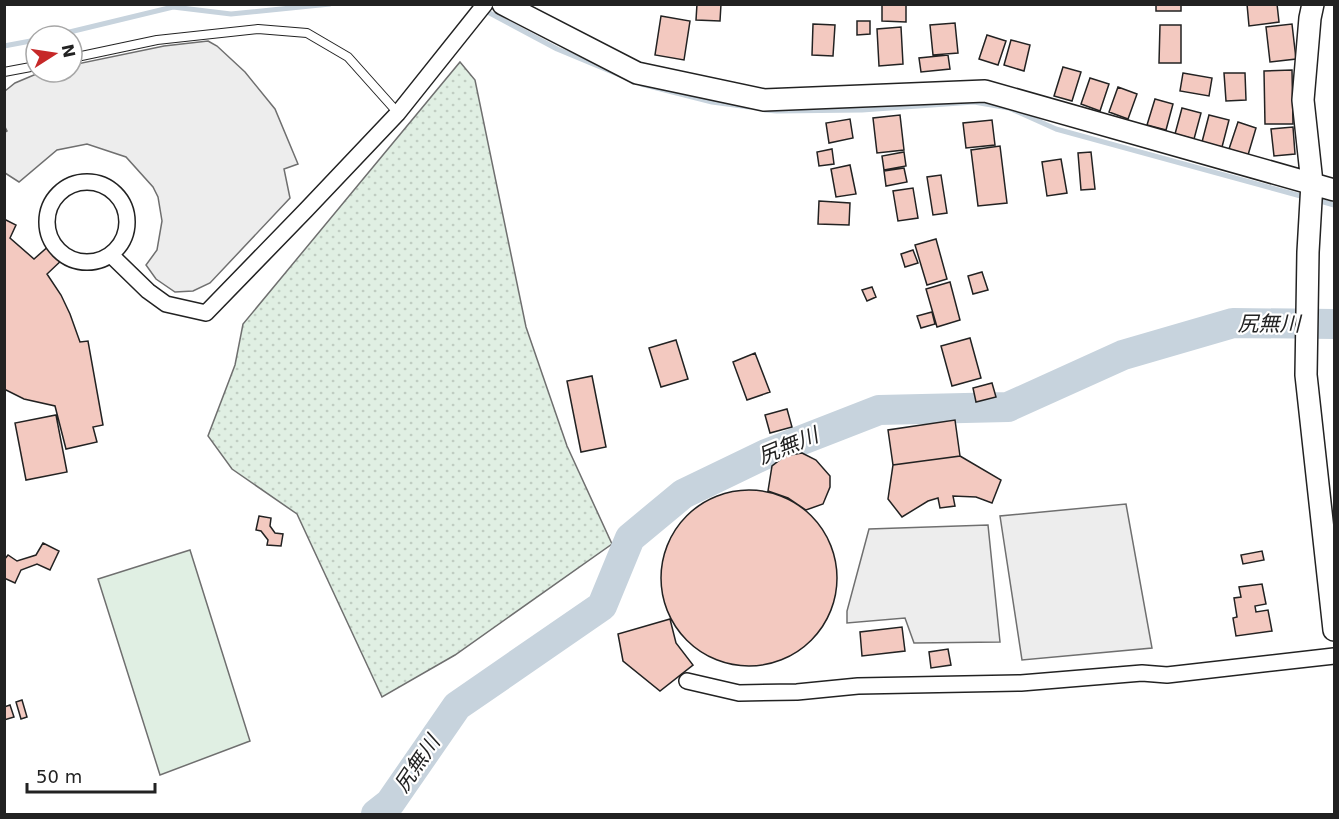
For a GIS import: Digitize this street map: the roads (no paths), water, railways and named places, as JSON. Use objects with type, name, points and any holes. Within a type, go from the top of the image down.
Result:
[{"type":"street","points":[[111,255],[148,291],[166,304],[206,313],[398,112],[485,4]]},
{"type":"street","points":[[503,4],[637,73],[764,99],[985,91],[1335,190]]},
{"type":"street","points":[[1312,4],[1303,100],[1312,183],[1308,252],[1306,375],[1335,630]]},
{"type":"street","points":[[1312,183],[1335,180]]},
{"type":"street","points":[[81,182],[94,182],[107,186],[117,195],[128,219],[121,245],[111,255],[99,261],[74,260],[62,253],[53,243],[48,231],[47,218],[58,194],[69,186],[81,182]]},
{"type":"street","points":[[687,681],[739,693],[797,692],[858,686],[1021,683],[1142,673],[1167,675],[1335,656]]},
{"type":"lane","points":[[84,56],[168,38],[258,29],[307,33],[348,57],[398,112]]},
{"type":"lane","points":[[4,72],[24,68]]},
{"type":"waterway","points":[[84,29],[173,7],[231,14],[330,4]]},
{"type":"waterway","points":[[484,10],[557,49],[622,76]]},
{"type":"waterway","points":[[4,46],[24,42]]},
{"type":"waterway","points":[[641,84],[712,102],[749,107]]},
{"type":"waterway","points":[[765,110],[862,110],[974,102],[1009,108],[1056,129],[1308,198]]},
{"type":"waterway","points":[[1317,200],[1334,205]]},
{"type":"waterway","name":"尻無川","points":[[376,814],[390,803],[457,706],[602,606],[630,538],[683,494],[766,454],[879,410],[1008,407],[1123,355],[1233,323],[1334,324]]}]
